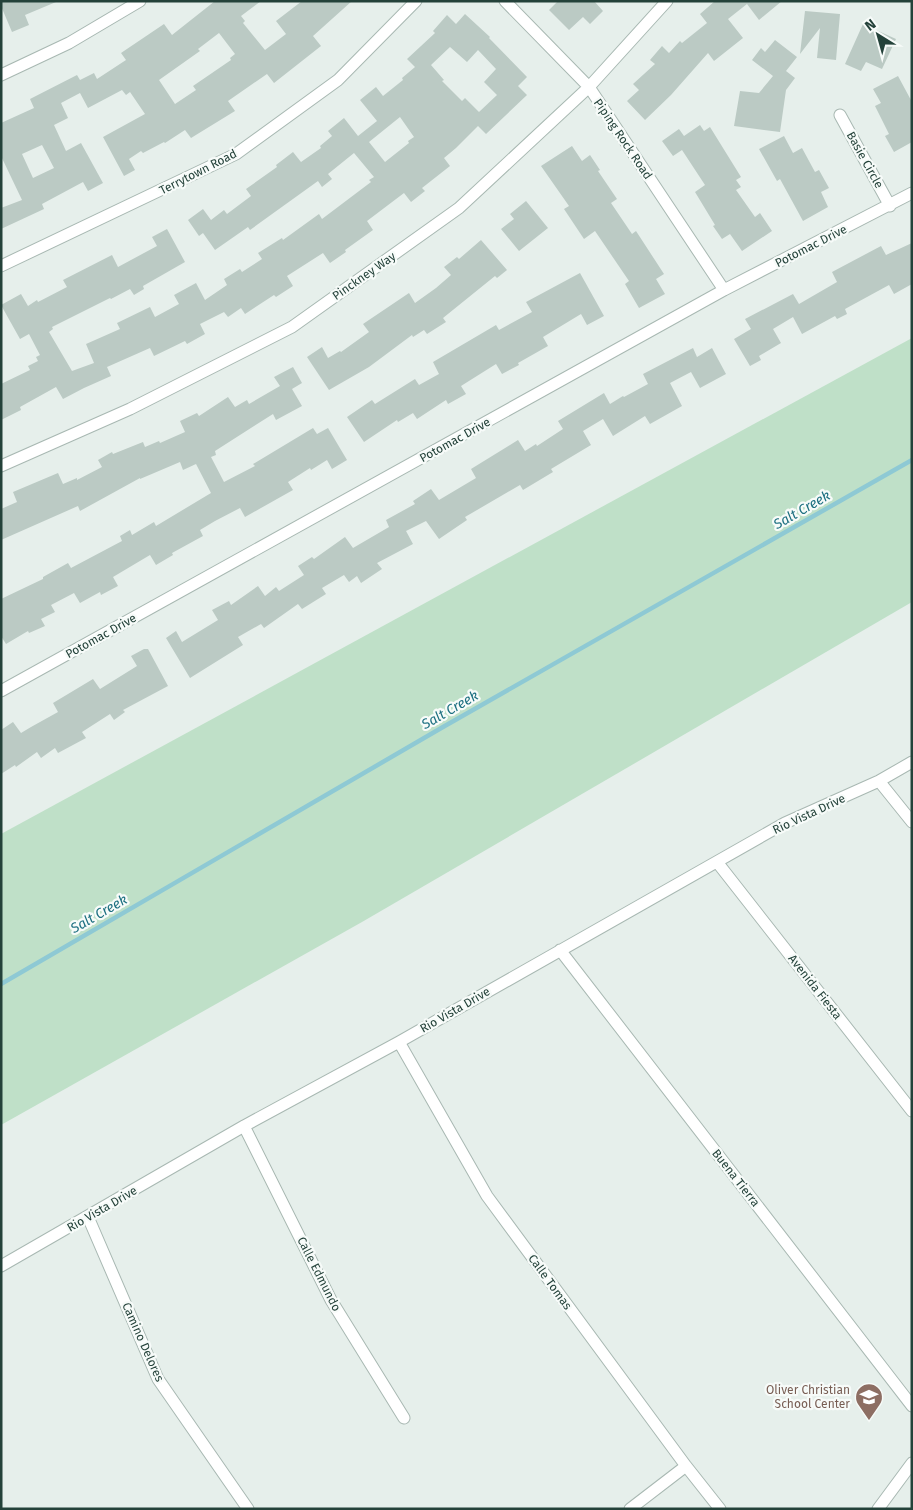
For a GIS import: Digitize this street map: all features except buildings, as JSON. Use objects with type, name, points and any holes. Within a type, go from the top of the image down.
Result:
[{"type":"street","points":[[1,75],[68,43],[140,1]]},
{"type":"street","name":"Terrytown Road","points":[[1,266],[236,154],[338,80],[416,1]]},
{"type":"street","name":"Piping Rock Road","points":[[505,1],[589,87],[724,290]]},
{"type":"street","name":"Pinckney Way","points":[[1,466],[130,409],[292,327],[459,208],[589,87],[667,1]]},
{"type":"street","name":"Basie Circle","points":[[840,115],[890,206]]},
{"type":"street","name":"Potomac Drive","points":[[1,692],[724,290],[912,193]]},
{"type":"street","name":"Rio Vista Drive","points":[[1,1266],[244,1126],[399,1042],[785,823],[879,781],[912,762]]},
{"type":"street","points":[[879,781],[912,822]]},
{"type":"street","name":"Avenida Fiesta","points":[[718,862],[912,1111]]},
{"type":"street","name":"Buena Tierra","points":[[560,950],[912,1406]]},
{"type":"street","name":"Calle Tomas","points":[[399,1042],[487,1196],[686,1466],[720,1509]]},
{"type":"street","name":"Calle Edmundo","points":[[244,1126],[331,1300],[404,1418]]},
{"type":"street","name":"Camino Delores","points":[[88,1217],[158,1379],[248,1509]]},
{"type":"street","points":[[878,1509],[912,1463]]},
{"type":"street","points":[[630,1509],[686,1466]]},
{"type":"green space","points":[[912,338],[912,602],[362,922],[1,1125],[1,834]]},
{"type":"waterway","name":"Salt Creek","points":[[1,984],[443,727],[912,460]]},
{"type":"place","name":"Oliver Christian School Center","points":[[869,1421]]}]
